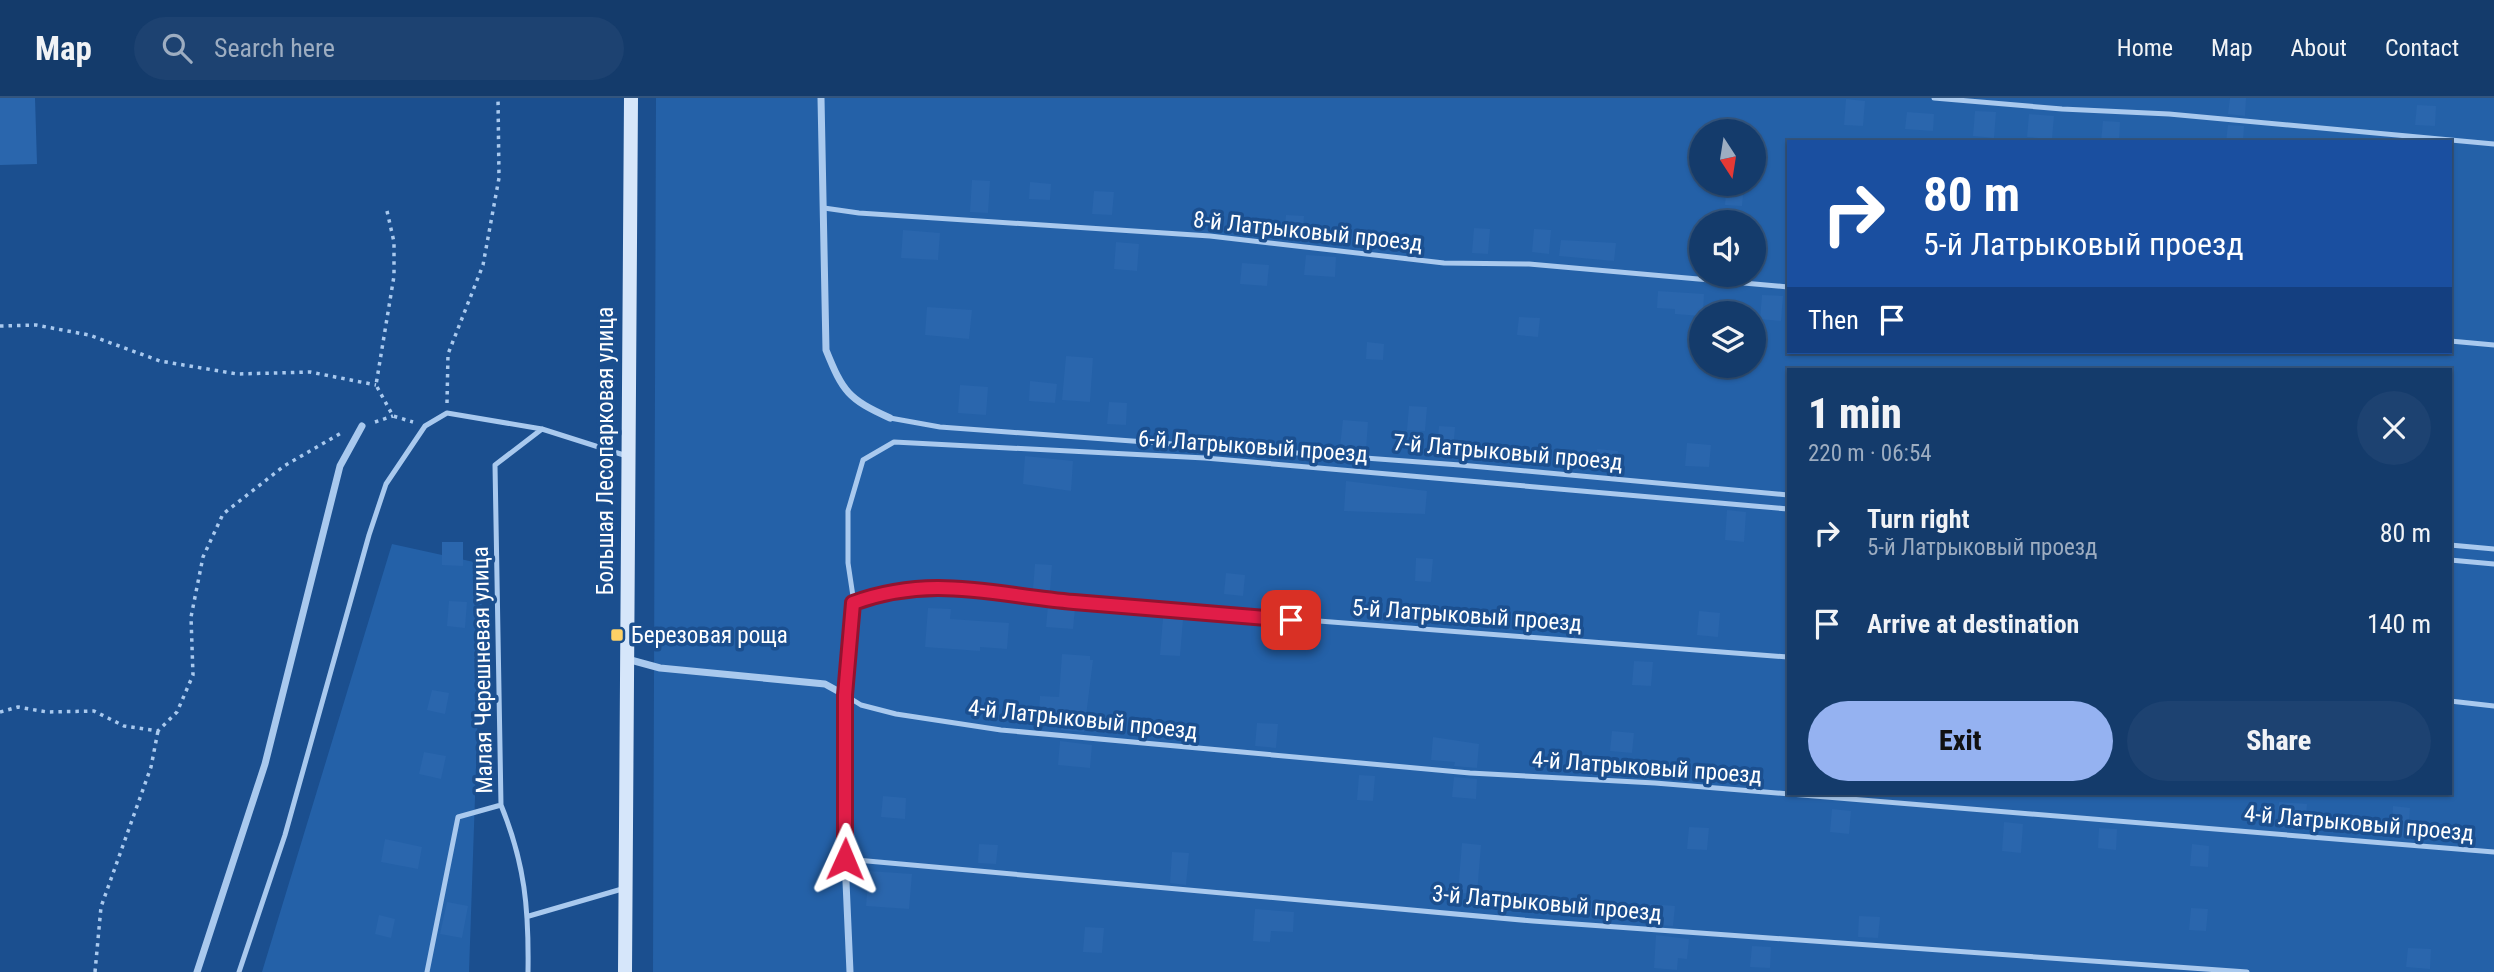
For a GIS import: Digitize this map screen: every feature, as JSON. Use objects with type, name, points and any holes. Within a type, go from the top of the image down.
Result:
[{"type":"main road","name":"Большая Лесопарковая улица","points":[[625,972],[631,98]]},
{"type":"street","points":[[821,98],[826,350],[841,386],[860,405],[890,418]]},
{"type":"street","points":[[197,972],[265,764],[340,466],[362,426]]},
{"type":"street","points":[[850,972],[845,859],[845,695],[853,603]]},
{"type":"street","points":[[627,659],[660,668],[825,684],[845,695]]},
{"type":"lane","points":[[1934,98],[2062,109],[2169,114],[2451,140]]},
{"type":"lane","points":[[2452,140],[2494,144]]},
{"type":"lane","name":"8-й Латрыковый проезд","points":[[824,208],[872,214],[1210,236],[1444,263],[1528,264],[1787,287]]},
{"type":"lane","points":[[2452,341],[2494,345]]},
{"type":"lane","points":[[239,972],[285,835],[369,535],[386,484],[425,426],[447,413],[542,429],[628,456]]},
{"type":"lane","name":"7-й Латрыковый проезд","points":[[890,418],[940,427],[1460,465],[1787,495]]},
{"type":"lane","name":"Малая Черешневая улица","points":[[528,972],[529,916],[517,846],[501,806],[495,465],[542,429]]},
{"type":"lane","name":"6-й Латрыковый проезд","points":[[853,603],[848,563],[848,511],[863,460],[894,442],[1205,458],[1787,509]]},
{"type":"lane","points":[[2452,545],[2494,549]]},
{"type":"lane","points":[[2452,560],[2494,564]]},
{"type":"lane","name":"5-й Латрыковый проезд","points":[[853,603],[887,590],[936,586],[1071,602],[1787,657]]},
{"type":"lane","name":"4-й Латрыковый проезд","points":[[845,695],[861,705],[897,714],[1041,734],[1470,773],[1787,794]]},
{"type":"lane","points":[[2452,701],[2494,706]]},
{"type":"lane","name":"4-й Латрыковый проезд","points":[[1802,795],[2494,852]]},
{"type":"lane","points":[[427,972],[458,817],[501,806]]},
{"type":"lane","name":"3-й Латрыковый проезд","points":[[845,859],[1533,921],[2247,972]]},
{"type":"lane","points":[[529,916],[625,888]]},
{"type":"path","points":[[447,413],[448,354],[483,265],[499,178],[498,98]]},
{"type":"path","points":[[387,211],[394,242],[394,276],[376,385],[393,416]]},
{"type":"path","points":[[0,326],[36,326],[89,335],[160,361],[237,374],[310,372],[376,385]]},
{"type":"path","points":[[95,972],[101,907],[151,767],[158,731],[177,712],[193,675],[191,617],[203,557],[223,513],[284,466],[343,432],[393,416],[425,426]]},
{"type":"path","points":[[0,712],[18,707],[47,712],[94,711],[124,726],[158,731]]},
{"type":"shaded area","points":[[656,98],[2494,98],[2494,972],[653,972]]},
{"type":"shaded area","points":[[392,544],[483,564],[469,972],[262,972]]},
{"type":"building","points":[[0,98],[35,98],[37,164],[0,165]]},
{"type":"building","points":[[2230,98],[2246,98],[2245,116],[2228,114]]},
{"type":"building","points":[[1846,99],[1865,101],[1863,126],[1844,125]]},
{"type":"building","points":[[2417,105],[2436,106],[2435,126],[2415,125]]},
{"type":"building","points":[[1975,111],[1996,112],[1994,138],[1973,136]]},
{"type":"building","points":[[1907,112],[1934,114],[1933,131],[1905,129]]},
{"type":"building","points":[[2029,114],[2054,116],[2052,139],[2027,137]]},
{"type":"building","points":[[2103,121],[2120,122],[2119,140],[2101,140]]},
{"type":"building","points":[[2228,125],[2244,126],[2243,140],[2226,140]]},
{"type":"building","points":[[972,180],[990,181],[988,213],[970,212]]},
{"type":"building","points":[[1030,182],[1051,184],[1050,200],[1029,199]]},
{"type":"building","points":[[1094,191],[1114,192],[1112,215],[1092,214]]},
{"type":"building","points":[[1726,196],[1743,196],[1742,206],[1725,205]]},
{"type":"building","points":[[1286,215],[1304,216],[1302,240],[1284,238]]},
{"type":"building","points":[[1474,228],[1490,229],[1488,254],[1472,253]]},
{"type":"building","points":[[1534,229],[1551,230],[1549,254],[1532,252]]},
{"type":"building","points":[[903,230],[940,233],[938,260],[901,258]]},
{"type":"building","points":[[1561,240],[1616,243],[1614,261],[1559,256]]},
{"type":"building","points":[[1116,242],[1139,244],[1137,271],[1114,269]]},
{"type":"building","points":[[1306,255],[1336,257],[1335,277],[1304,275]]},
{"type":"building","points":[[1242,263],[1269,265],[1267,286],[1240,284]]},
{"type":"building","points":[[1658,291],[1704,294],[1704,301],[1689,301],[1689,315],[1675,314],[1675,309],[1657,308]]},
{"type":"building","points":[[1762,295],[1783,296],[1781,321],[1766,320],[1766,301],[1762,301]]},
{"type":"building","points":[[927,307],[972,310],[969,339],[925,335]]},
{"type":"building","points":[[1519,317],[1540,318],[1538,337],[1517,335]]},
{"type":"building","points":[[1367,342],[1384,344],[1383,360],[1366,359]]},
{"type":"building","points":[[1066,356],[1093,358],[1090,402],[1062,400]]},
{"type":"building","points":[[1030,381],[1057,384],[1055,403],[1029,401]]},
{"type":"building","points":[[960,385],[988,387],[986,415],[958,413]]},
{"type":"building","points":[[1109,402],[1127,403],[1126,425],[1107,424]]},
{"type":"building","points":[[1409,406],[1427,407],[1425,431],[1407,430]]},
{"type":"building","points":[[1343,420],[1368,422],[1366,450],[1340,447]]},
{"type":"building","points":[[1439,426],[1455,427],[1453,452],[1437,451]]},
{"type":"building","points":[[1687,443],[1711,445],[1709,467],[1685,466]]},
{"type":"building","points":[[1597,449],[1618,451],[1616,468],[1596,467]]},
{"type":"building","points":[[1025,456],[1073,461],[1071,491],[1023,484]]},
{"type":"building","points":[[1346,481],[1427,491],[1425,514],[1344,511]]},
{"type":"building","points":[[1727,510],[1746,512],[1744,542],[1725,540]]},
{"type":"building","points":[[442,542],[463,542],[463,566],[442,565]]},
{"type":"building","points":[[1416,558],[1433,559],[1431,582],[1415,581]]},
{"type":"building","points":[[1035,564],[1052,565],[1050,591],[1033,589]]},
{"type":"building","points":[[1226,573],[1245,575],[1243,596],[1224,594]]},
{"type":"building","points":[[449,601],[467,602],[465,628],[447,626]]},
{"type":"building","points":[[1048,605],[1075,608],[1073,629],[1046,627]]},
{"type":"building","points":[[928,608],[951,609],[950,619],[1009,623],[1007,649],[980,647],[980,651],[925,647]]},
{"type":"building","points":[[1699,611],[1720,613],[1718,637],[1697,635]]},
{"type":"building","points":[[1163,618],[1183,620],[1180,656],[1160,655]]},
{"type":"building","points":[[1062,654],[1090,656],[1090,660],[1093,660],[1084,732],[1061,730],[1062,715],[1039,713],[1040,696],[1059,697]]},
{"type":"building","points":[[1634,661],[1653,662],[1651,686],[1632,685]]},
{"type":"building","points":[[432,690],[449,693],[445,714],[427,710]]},
{"type":"building","points":[[1257,723],[1278,724],[1276,748],[1255,746]]},
{"type":"building","points":[[1612,731],[1634,733],[1632,753],[1610,751]]},
{"type":"building","points":[[1433,737],[1479,744],[1477,768],[1454,766],[1455,762],[1431,760]]},
{"type":"building","points":[[1060,741],[1092,745],[1090,768],[1058,765]]},
{"type":"building","points":[[424,752],[446,756],[441,779],[419,774]]},
{"type":"building","points":[[1359,775],[1375,776],[1373,801],[1357,800]]},
{"type":"building","points":[[1454,777],[1477,779],[1476,799],[1452,797]]},
{"type":"building","points":[[883,796],[906,798],[905,819],[881,817]]},
{"type":"building","points":[[2279,802],[2307,804],[2305,830],[2277,828]]},
{"type":"building","points":[[2393,806],[2410,808],[2408,837],[2391,835]]},
{"type":"building","points":[[1832,809],[1851,811],[1849,834],[1830,832]]},
{"type":"building","points":[[2004,822],[2023,824],[2021,853],[2002,851]]},
{"type":"building","points":[[1689,827],[1709,828],[1707,850],[1687,849]]},
{"type":"building","points":[[2099,828],[2117,829],[2116,850],[2098,848]]},
{"type":"building","points":[[385,839],[422,847],[418,869],[381,862]]},
{"type":"building","points":[[1462,843],[1481,845],[1477,894],[1458,893]]},
{"type":"building","points":[[979,844],[998,845],[996,864],[978,863]]},
{"type":"building","points":[[2192,844],[2209,846],[2208,867],[2190,866]]},
{"type":"building","points":[[1172,852],[1189,853],[1186,885],[1170,883]]},
{"type":"building","points":[[869,871],[912,874],[909,909],[866,906]]},
{"type":"building","points":[[447,902],[468,906],[462,938],[440,934]]},
{"type":"building","points":[[1650,904],[1675,906],[1673,926],[1657,925],[1657,921],[1649,920]]},
{"type":"building","points":[[2191,908],[2208,909],[2206,931],[2189,930]]},
{"type":"building","points":[[1255,909],[1294,912],[1293,932],[1271,931],[1270,942],[1253,941]]},
{"type":"building","points":[[379,915],[395,919],[391,938],[375,934]]},
{"type":"building","points":[[1859,916],[1880,917],[1878,938],[1858,937]]},
{"type":"building","points":[[1085,927],[1104,928],[1102,953],[1083,952]]},
{"type":"building","points":[[1656,935],[1689,939],[1687,959],[1678,958],[1677,970],[1654,968]]},
{"type":"building","points":[[1752,946],[1771,947],[1770,968],[1750,967]]},
{"type":"building","points":[[2408,948],[2431,949],[2430,969],[2406,967]]},
{"type":"place","name":"Березовая роща","points":[[617,635]]},
{"type":"route","points":[[845,859],[845,695],[853,603],[887,590],[936,586],[1071,602],[1291,620]]}]
